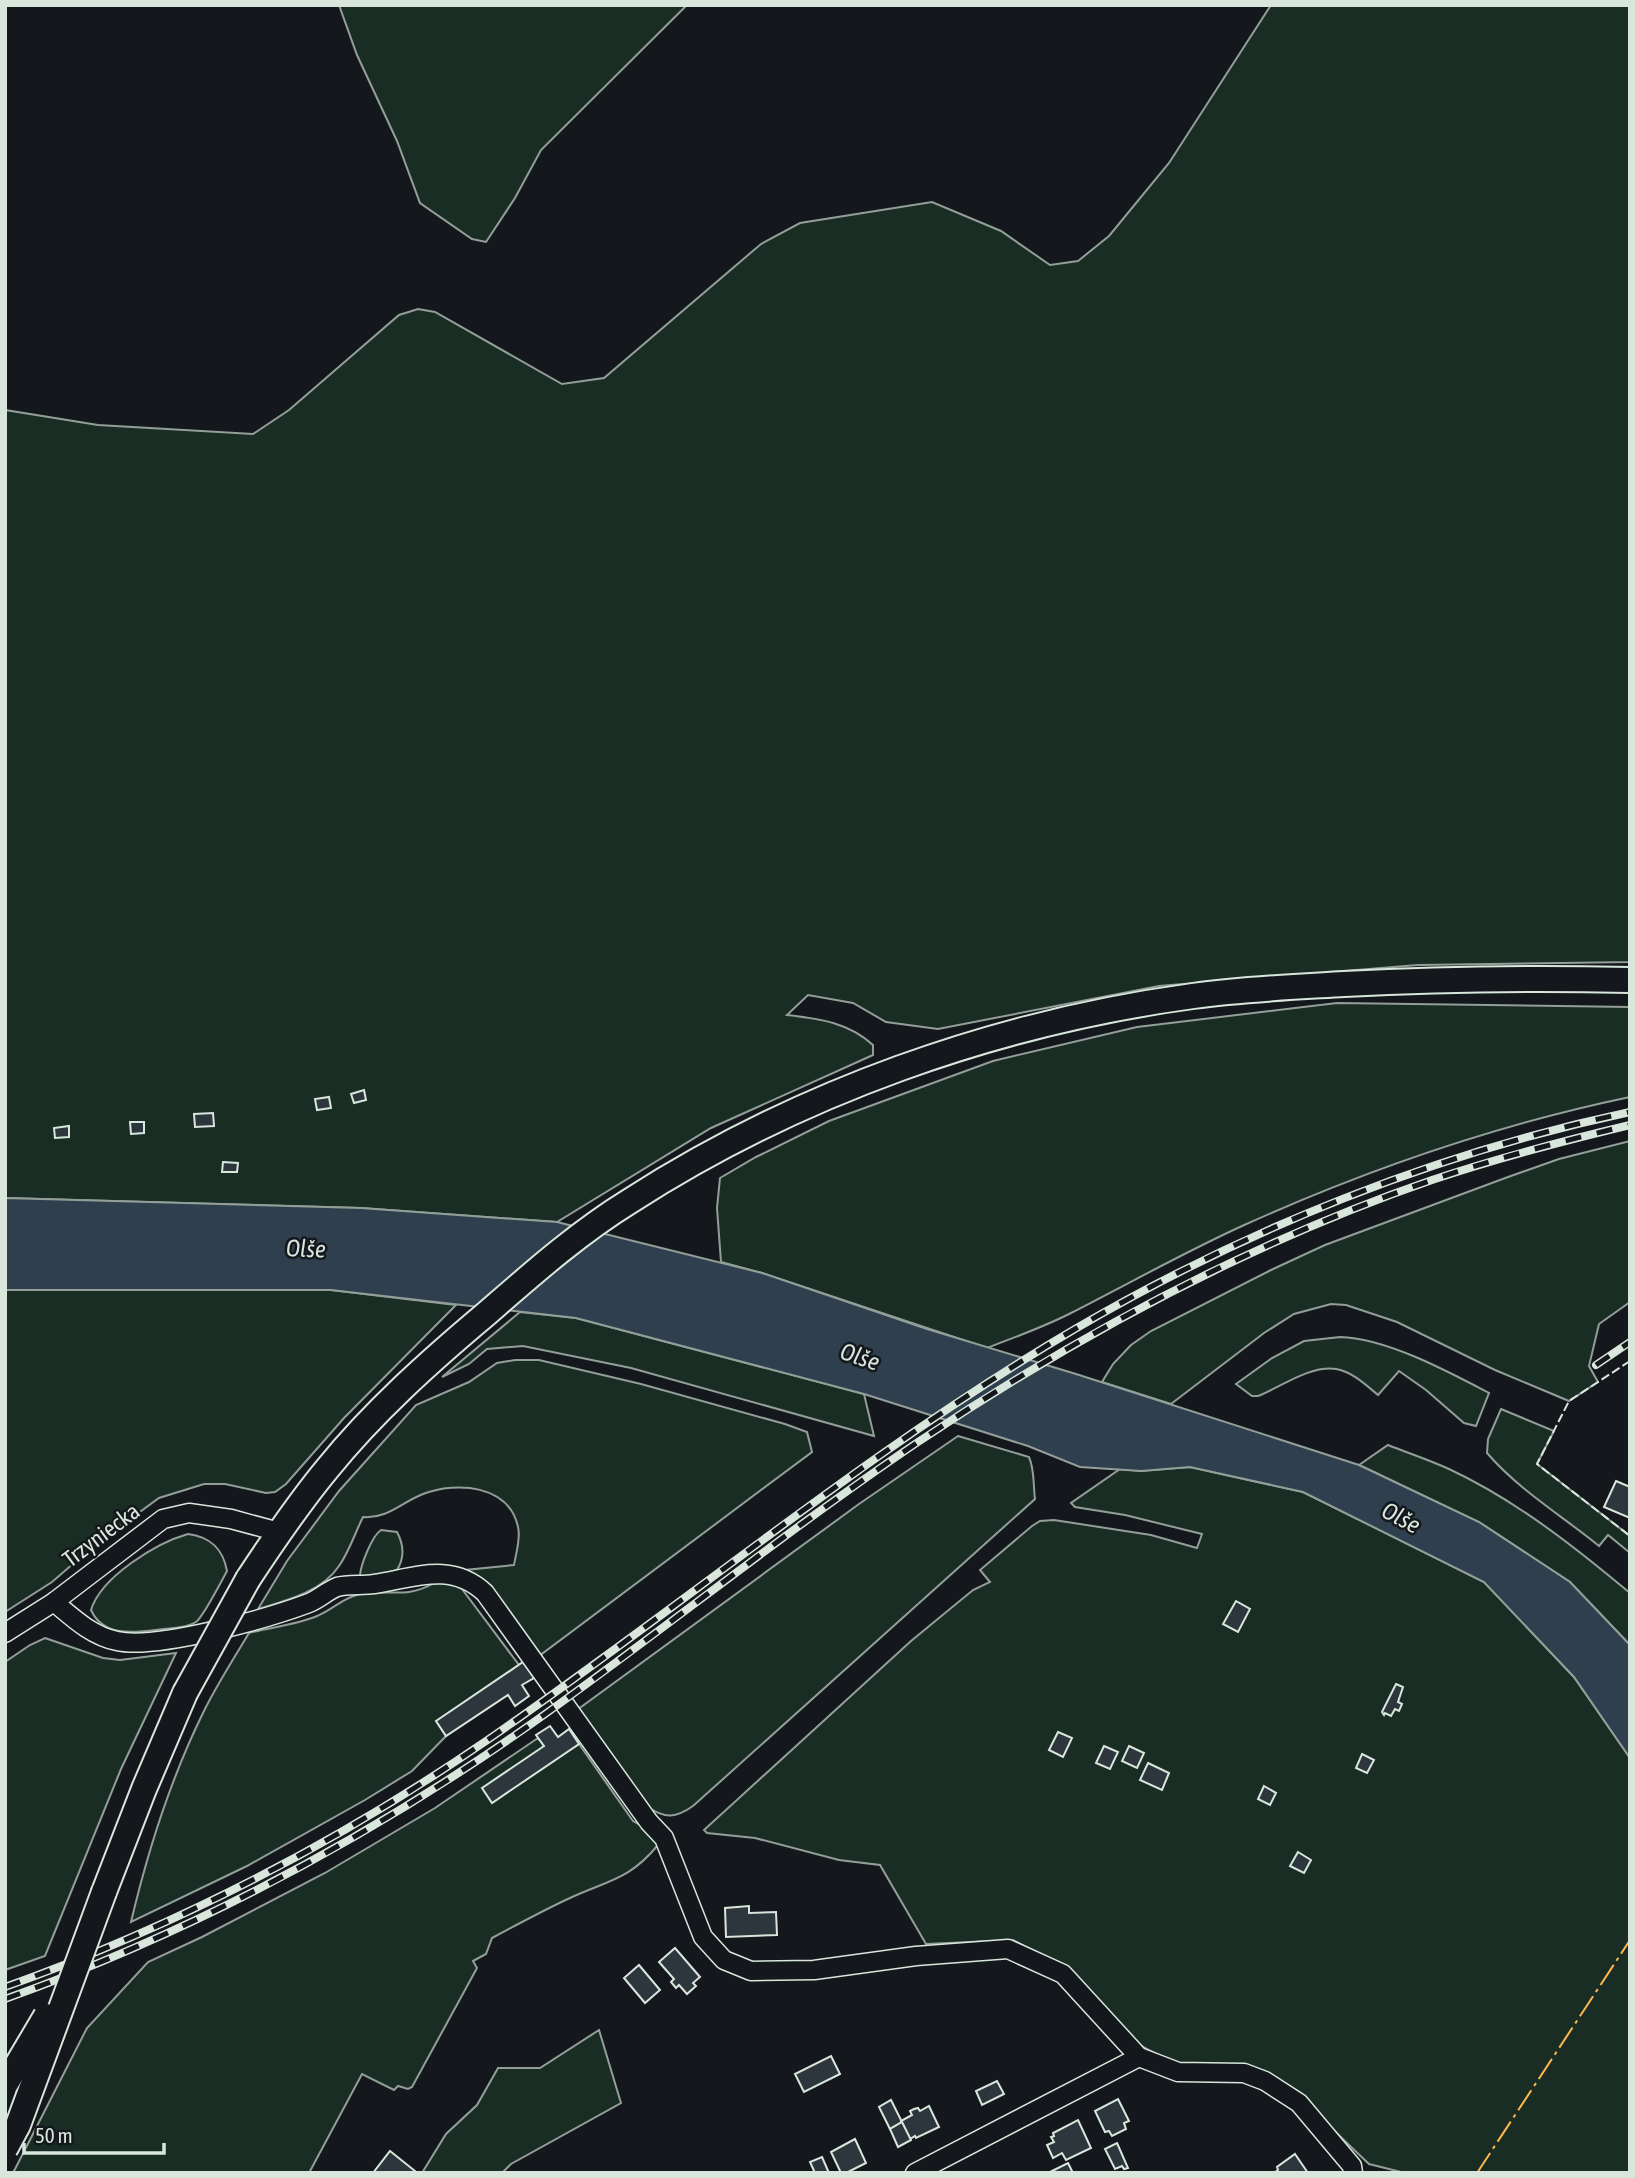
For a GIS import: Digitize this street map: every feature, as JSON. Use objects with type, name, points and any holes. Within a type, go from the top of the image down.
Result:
[{"type":"main road","points":[[5,2149],[18,2125],[144,1789],[185,1693],[248,1579],[327,1468],[368,1423],[442,1351],[540,1267],[626,1203],[743,1136],[842,1091],[906,1065],[1043,1026],[1147,1004],[1256,989],[1447,980],[1630,980]]},
{"type":"main road","points":[[5,2085],[78,1961]]},
{"type":"main road","points":[[5,2115],[23,2085],[78,1961]]},
{"type":"street","name":"Trzyniecka","points":[[5,1633],[54,1602],[163,1519],[189,1513],[231,1519],[279,1532]]},
{"type":"street","points":[[54,1602],[98,1635],[116,1641],[150,1643],[229,1626],[299,1606],[338,1587],[374,1585],[437,1574],[453,1575],[473,1582],[485,1593],[649,1822],[664,1838],[703,1937],[724,1960],[751,1971],[814,1970],[916,1956],[1008,1949],[1063,1974],[1139,2057],[1178,2071],[1244,2073],[1265,2081],[1299,2103],[1352,2166],[1353,2173]]},
{"type":"street","points":[[915,2173],[1139,2057]]},
{"type":"green space","points":[[339,5],[687,5],[541,150],[515,198],[486,242],[472,239],[420,203],[397,141],[357,55]]},
{"type":"green space","points":[[1271,5],[1630,5],[1630,962],[1418,965],[1159,986],[938,1029],[886,1022],[853,1003],[808,995],[787,1015],[822,1020],[854,1031],[873,1045],[873,1055],[711,1128],[557,1222],[361,1208],[5,1198],[5,410],[98,425],[253,434],[289,410],[399,315],[418,309],[435,312],[562,384],[604,378],[761,244],[800,223],[932,202],[1001,231],[1050,265],[1078,261],[1109,236],[1169,163]]},
{"type":"green space","points":[[1337,1003],[1630,1007],[1630,1097],[1481,1135],[1336,1186],[1220,1236],[1061,1318],[987,1348],[762,1273],[721,1262],[717,1208],[720,1178],[829,1121],[993,1061],[1137,1027]]},
{"type":"green space","points":[[1630,1141],[1630,1302],[1599,1324],[1589,1366],[1598,1382],[1569,1401],[1495,1370],[1397,1322],[1346,1305],[1331,1304],[1294,1314],[1264,1333],[1171,1404],[1102,1382],[1113,1364],[1131,1345],[1151,1331],[1325,1245],[1559,1159]]},
{"type":"green space","points":[[5,1290],[331,1290],[456,1305],[344,1418],[286,1484],[275,1492],[266,1493],[225,1484],[204,1484],[159,1498],[96,1544],[52,1582],[5,1612]]},
{"type":"green space","points":[[520,1312],[576,1318],[864,1394],[874,1436],[631,1368],[523,1346],[487,1349],[469,1364],[442,1377]]},
{"type":"green space","points":[[1340,1337],[1377,1343],[1397,1350],[1489,1393],[1476,1426],[1464,1423],[1399,1371],[1378,1395],[1353,1375],[1336,1369],[1306,1373],[1258,1396],[1252,1396],[1236,1384],[1272,1358],[1304,1341]]},
{"type":"green space","points":[[539,1360],[641,1384],[785,1424],[807,1432],[812,1452],[539,1656],[480,1578],[465,1570],[514,1565],[518,1546],[519,1531],[513,1513],[504,1502],[480,1490],[436,1490],[415,1497],[387,1513],[363,1517],[346,1555],[323,1583],[280,1603],[258,1609],[287,1561],[339,1491],[416,1405],[469,1382],[497,1363]]},
{"type":"green space","points":[[1501,1409],[1554,1431],[1537,1464],[1630,1536],[1630,1553],[1608,1535],[1599,1546],[1526,1491],[1487,1453],[1488,1439]]},
{"type":"green space","points":[[958,1436],[1029,1457],[1035,1499],[693,1806],[681,1813],[670,1815],[660,1814],[648,1807],[577,1710],[859,1504]]},
{"type":"green space","points":[[1388,1445],[1449,1469],[1494,1493],[1558,1536],[1630,1593],[1630,1645],[1570,1582],[1479,1522],[1359,1465]]},
{"type":"green space","points":[[1190,1467],[1303,1492],[1484,1582],[1574,1677],[1630,1758],[1630,2173],[1405,2173],[1369,2164],[1304,2102],[1273,2078],[1177,2065],[1128,2039],[1067,1968],[1013,1940],[926,1944],[880,1865],[839,1860],[755,1838],[707,1833],[704,1830],[911,1641],[973,1590],[990,1582],[980,1570],[1040,1521],[1054,1520],[1151,1535],[1197,1548],[1202,1534],[1125,1515],[1075,1507],[1071,1503],[1120,1469],[1141,1471]]},
{"type":"green space","points":[[381,1530],[397,1532],[402,1546],[401,1560],[397,1570],[366,1579],[360,1575],[362,1564]]},
{"type":"green space","points":[[188,1534],[215,1545],[227,1571],[199,1619],[180,1627],[133,1632],[104,1626],[91,1610],[106,1585],[146,1553]]},
{"type":"green space","points":[[434,1583],[450,1583],[462,1589],[519,1665],[437,1722],[446,1736],[412,1771],[247,1866],[131,1922],[153,1842],[180,1764],[208,1703],[249,1633],[309,1619],[354,1596],[415,1591]]},
{"type":"green space","points":[[45,1638],[103,1658],[120,1660],[176,1653],[121,1769],[45,1956],[5,1970],[5,1662]]},
{"type":"green space","points":[[538,1738],[544,1746],[492,1802],[579,1744],[633,1821],[642,1826],[658,1845],[638,1866],[628,1872],[492,1938],[486,1954],[473,1961],[477,1968],[412,2087],[408,2089],[398,2086],[394,2090],[362,2074],[309,2173],[13,2173],[87,2028],[148,1962],[325,1873],[435,1808]]},
{"type":"green space","points":[[599,2030],[621,2103],[511,2164],[502,2173],[422,2173],[446,2134],[477,2105],[498,2068],[540,2068]]},
{"type":"water","name":"Olše","points":[[5,1198],[361,1208],[557,1222],[762,1273],[927,1329],[1359,1465],[1479,1522],[1570,1582],[1630,1645],[1630,1758],[1574,1677],[1484,1582],[1303,1492],[1190,1467],[1141,1471],[1080,1467],[1028,1446],[864,1394],[576,1318],[331,1290],[5,1290]]},
{"type":"building","points":[[364,1090],[366,1100],[354,1103],[351,1094]]},
{"type":"building","points":[[329,1097],[331,1108],[317,1110],[315,1099]]},
{"type":"building","points":[[213,1113],[214,1126],[195,1127],[194,1114]]},
{"type":"building","points":[[130,1122],[144,1122],[144,1133],[131,1134]]},
{"type":"building","points":[[69,1126],[69,1137],[55,1138],[54,1128]]},
{"type":"building","points":[[223,1162],[238,1163],[237,1172],[222,1172]]},
{"type":"building","points":[[1616,1481],[1630,1487],[1630,1518],[1604,1507]]},
{"type":"building","points":[[1236,1601],[1250,1609],[1238,1632],[1223,1624]]},
{"type":"building","points":[[523,1662],[534,1678],[522,1685],[529,1696],[515,1706],[508,1695],[446,1736],[436,1721]]},
{"type":"building","points":[[1396,1684],[1403,1687],[1398,1702],[1402,1704],[1399,1711],[1395,1709],[1391,1716],[1385,1713],[1384,1715],[1382,1712]]},
{"type":"building","points":[[550,1726],[558,1737],[569,1729],[579,1744],[492,1803],[482,1788],[544,1746],[536,1735]]},
{"type":"building","points":[[1058,1732],[1072,1738],[1063,1757],[1049,1750]]},
{"type":"building","points":[[1104,1746],[1118,1752],[1110,1769],[1096,1763]]},
{"type":"building","points":[[1129,1746],[1144,1753],[1137,1768],[1122,1761]]},
{"type":"building","points":[[1362,1754],[1374,1760],[1367,1773],[1356,1768]]},
{"type":"building","points":[[1148,1763],[1169,1773],[1162,1790],[1140,1780]]},
{"type":"building","points":[[1264,1786],[1276,1793],[1270,1805],[1258,1799]]},
{"type":"building","points":[[1298,1852],[1311,1860],[1304,1873],[1290,1866]]},
{"type":"building","points":[[749,1906],[749,1913],[776,1912],[777,1935],[726,1937],[725,1908]]},
{"type":"building","points":[[675,1948],[700,1977],[693,1983],[696,1986],[687,1994],[679,1985],[676,1988],[671,1982],[674,1979],[659,1962]]},
{"type":"building","points":[[639,1965],[660,1990],[645,2003],[624,1978]]},
{"type":"building","points":[[831,2056],[840,2074],[804,2092],[795,2074]]},
{"type":"building","points":[[997,2081],[1004,2094],[982,2105],[976,2091]]},
{"type":"building","points":[[1118,2099],[1129,2121],[1124,2123],[1126,2129],[1112,2136],[1109,2131],[1105,2132],[1095,2111]]},
{"type":"building","points":[[891,2100],[902,2122],[890,2129],[879,2107]]},
{"type":"building","points":[[929,2106],[939,2127],[910,2139],[901,2121],[912,2115],[910,2111],[918,2108],[920,2111]]},
{"type":"building","points":[[1078,2120],[1091,2148],[1066,2160],[1062,2153],[1053,2158],[1047,2145],[1054,2142],[1051,2137],[1054,2136],[1053,2133]]},
{"type":"building","points":[[902,2122],[911,2140],[898,2147],[890,2129]]},
{"type":"building","points":[[855,2139],[866,2163],[841,2173],[831,2152]]},
{"type":"building","points":[[1117,2143],[1128,2168],[1124,2169],[1122,2166],[1115,2169],[1105,2149]]},
{"type":"building","points":[[390,2151],[415,2171],[373,2173]]},
{"type":"building","points":[[1295,2154],[1308,2173],[1274,2173],[1278,2170],[1277,2167]]},
{"type":"building","points":[[822,2157],[829,2173],[815,2173],[810,2162]]},
{"type":"building","points":[[1068,2163],[1073,2173],[1048,2173]]},
{"type":"railway","points":[[5,1987],[69,1963],[193,1909],[313,1848],[372,1814],[486,1741],[560,1689],[923,1425],[1075,1329],[1140,1293],[1275,1227],[1414,1172],[1485,1149],[1630,1112]]},
{"type":"railway","points":[[5,1999],[77,1971],[218,1909],[287,1874],[420,1798],[548,1712],[918,1442],[1040,1365],[1166,1294],[1297,1232],[1432,1180],[1481,1164],[1630,1125]]},
{"type":"railway","points":[[1596,1365],[1630,1342]]},
{"type":"fence","points":[[1630,1361],[1569,1401],[1537,1464],[1630,1536]]},
{"type":"power","points":[[1477,2173],[1630,1940]]}]
